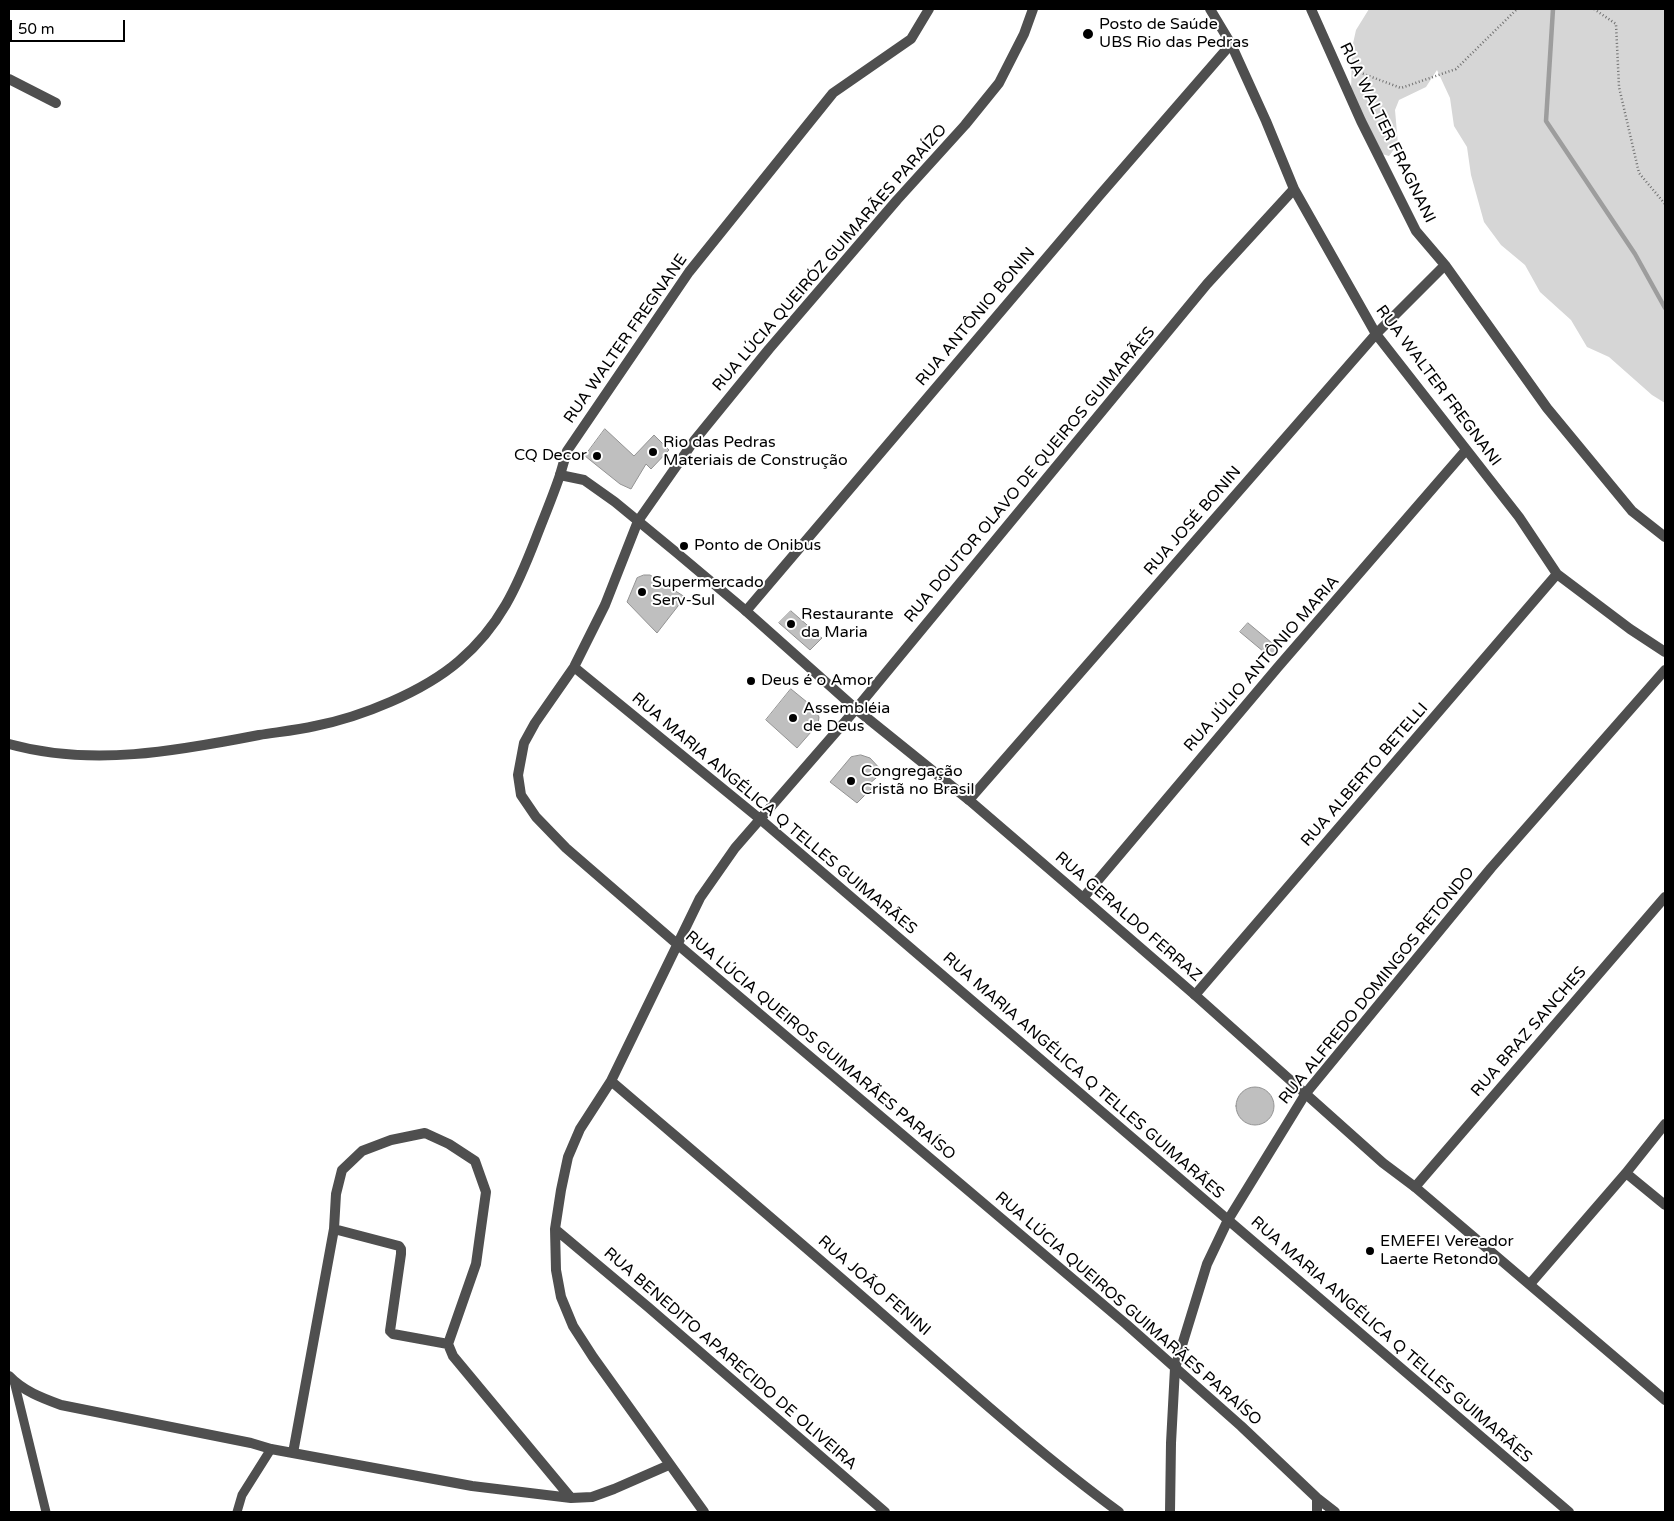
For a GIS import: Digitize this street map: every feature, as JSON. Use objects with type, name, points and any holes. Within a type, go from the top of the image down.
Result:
[{"type":"street","name":"RUA WALTER FREGNANE","points":[[9,744],[72,754],[120,756],[196,748],[316,726],[357,714],[403,696],[434,680],[459,661],[486,634],[506,607],[518,583],[560,474],[566,451],[695,265],[833,93],[911,39],[930,9]]},
{"type":"street","name":"RUA LÚCIA QUEIRÓZ GUIMARÃES PARAÍZO","points":[[638,521],[694,441],[757,364],[897,200],[965,125],[999,83],[1024,34],[1033,9]]},
{"type":"street","name":"RUA WALTER FREGNANI","points":[[1210,9],[1232,44],[1294,189],[1376,334],[1519,517],[1557,574],[1630,630],[1665,652]]},
{"type":"street","name":"RUA WALTER FRAGNANI","points":[[1311,9],[1361,121],[1416,231],[1445,265]]},
{"type":"street","name":"RUA ANTÔNIO BONIN","points":[[746,611],[1099,196],[1232,44]]},
{"type":"street","points":[[9,79],[56,102]]},
{"type":"street","name":"RUA DOUTOR OLAVO DE QUEIROS GUIMARÃES","points":[[704,1512],[593,1357],[573,1326],[561,1297],[556,1270],[556,1230],[561,1190],[568,1157],[580,1129],[610,1081],[700,898],[735,848],[856,709],[1207,284],[1294,189]]},
{"type":"street","name":"RUA JOSÉ BONIN","points":[[969,800],[1376,334],[1445,265]]},
{"type":"street","points":[[1445,265],[1553,415],[1632,511],[1665,537]]},
{"type":"street","name":"RUA JÚLIO ANTÔNIO MARIA","points":[[1082,898],[1466,450]]},
{"type":"street","name":"RUA GERALDO FERRAZ","points":[[560,474],[584,480],[638,521],[746,611],[856,709],[969,800],[1196,996],[1383,1163],[1415,1187],[1665,1400]]},
{"type":"street","name":"RUA LÚCIA QUEIROS GUIMARÃES PARAÍSO","points":[[638,521],[605,606],[574,667],[534,723],[524,743],[518,775],[521,795],[536,817],[566,848],[677,944],[1126,1324],[1241,1426],[1317,1498],[1336,1512]]},
{"type":"street","name":"RUA ALBERTO BETELLI","points":[[1196,996],[1557,574]]},
{"type":"street","name":"RUA MARIA ANGÉLICA Q TELLES GUIMARÃES","points":[[574,667],[760,819],[1569,1512]]},
{"type":"street","name":"RUA ALFREDO DOMINGOS RETONDO","points":[[1170,1512],[1175,1368],[1207,1264],[1228,1220],[1306,1093],[1491,868],[1665,670]]},
{"type":"street","name":"RUA BRAZ SANCHES","points":[[1415,1187],[1665,897]]},
{"type":"street","name":"RUA JOÃO FENINI","points":[[610,1081],[778,1222],[965,1386],[1090,1490],[1120,1512]]},
{"type":"street","points":[[1530,1284],[1626,1173],[1665,1124]]},
{"type":"street","points":[[293,1453],[334,1229],[336,1194],[342,1170],[362,1151],[391,1140],[425,1133],[449,1144],[475,1161],[486,1192],[476,1264],[448,1344],[453,1356],[571,1498]]},
{"type":"street","points":[[1626,1173],[1665,1205]]},
{"type":"street","points":[[334,1229],[399,1246],[401,1254],[390,1331],[393,1334],[448,1344]]},
{"type":"street","name":"RUA BENEDITO APARECIDO DE OLIVEIRA","points":[[556,1230],[885,1512]]},
{"type":"street","points":[[11,1379],[32,1394],[61,1405],[251,1443],[271,1449],[472,1486],[571,1498],[592,1497],[669,1464]]},
{"type":"street","points":[[1317,1498],[1317,1512]]},
{"type":"lane","points":[[11,1379],[46,1512]]},
{"type":"lane","points":[[237,1512],[242,1495],[271,1449]]},
{"type":"path","points":[[1335,63],[1401,88],[1456,69],[1517,9]]},
{"type":"path","points":[[1594,9],[1616,24],[1619,87],[1639,173],[1665,204]]},
{"type":"shaded area","points":[[1369,9],[1665,9],[1665,403],[1652,395],[1609,357],[1587,347],[1571,320],[1540,292],[1525,265],[1501,245],[1484,222],[1471,175],[1467,147],[1454,126],[1450,98],[1437,70],[1426,87],[1399,100],[1395,110],[1398,144],[1389,156],[1382,154],[1351,92],[1352,48],[1356,30]]},
{"type":"building","points":[[605,429],[634,456],[654,435],[669,450],[651,469],[646,464],[631,489],[620,484],[585,456]]},
{"type":"building","points":[[650,575],[685,597],[657,633],[627,602],[637,578]]},
{"type":"building","points":[[791,611],[822,638],[810,650],[779,623]]},
{"type":"building","points":[[1248,623],[1278,648],[1270,657],[1240,632]]},
{"type":"building","name":"Assembléia de Deus","points":[[791,689],[813,707],[819,717],[818,724],[797,748],[766,720]]},
{"type":"building","name":"Congregação Cristã no Brasil","points":[[861,755],[870,758],[883,772],[869,784],[872,788],[857,803],[830,782],[851,757]]},
{"type":"building","points":[[1255,1087],[1268,1093],[1274,1106],[1268,1119],[1255,1125],[1242,1119],[1236,1106],[1242,1093]]},
{"type":"waterway","points":[[1553,9],[1546,121],[1635,254],[1665,308]]},
{"type":"place","name":"Posto de Saúde UBS Rio das Pedras","points":[[1088,34]]},
{"type":"place","name":"Rio das Pedras Materiais de Construção","points":[[653,452]]},
{"type":"place","name":"CQ Decor","points":[[597,456]]},
{"type":"place","name":"Ponto de Onibus","points":[[684,546]]},
{"type":"place","name":"Supermercado Serv-Sul","points":[[642,592]]},
{"type":"place","name":"Restaurante da Maria","points":[[791,624]]},
{"type":"place","name":"Deus é o Amor","points":[[751,681]]},
{"type":"place","name":"Assembléia de Deus","points":[[793,718]]},
{"type":"place","name":"Congregação Cristã no Brasil","points":[[851,781]]},
{"type":"place","name":"EMEFEI Vereador Laerte Retondo","points":[[1370,1251]]}]
